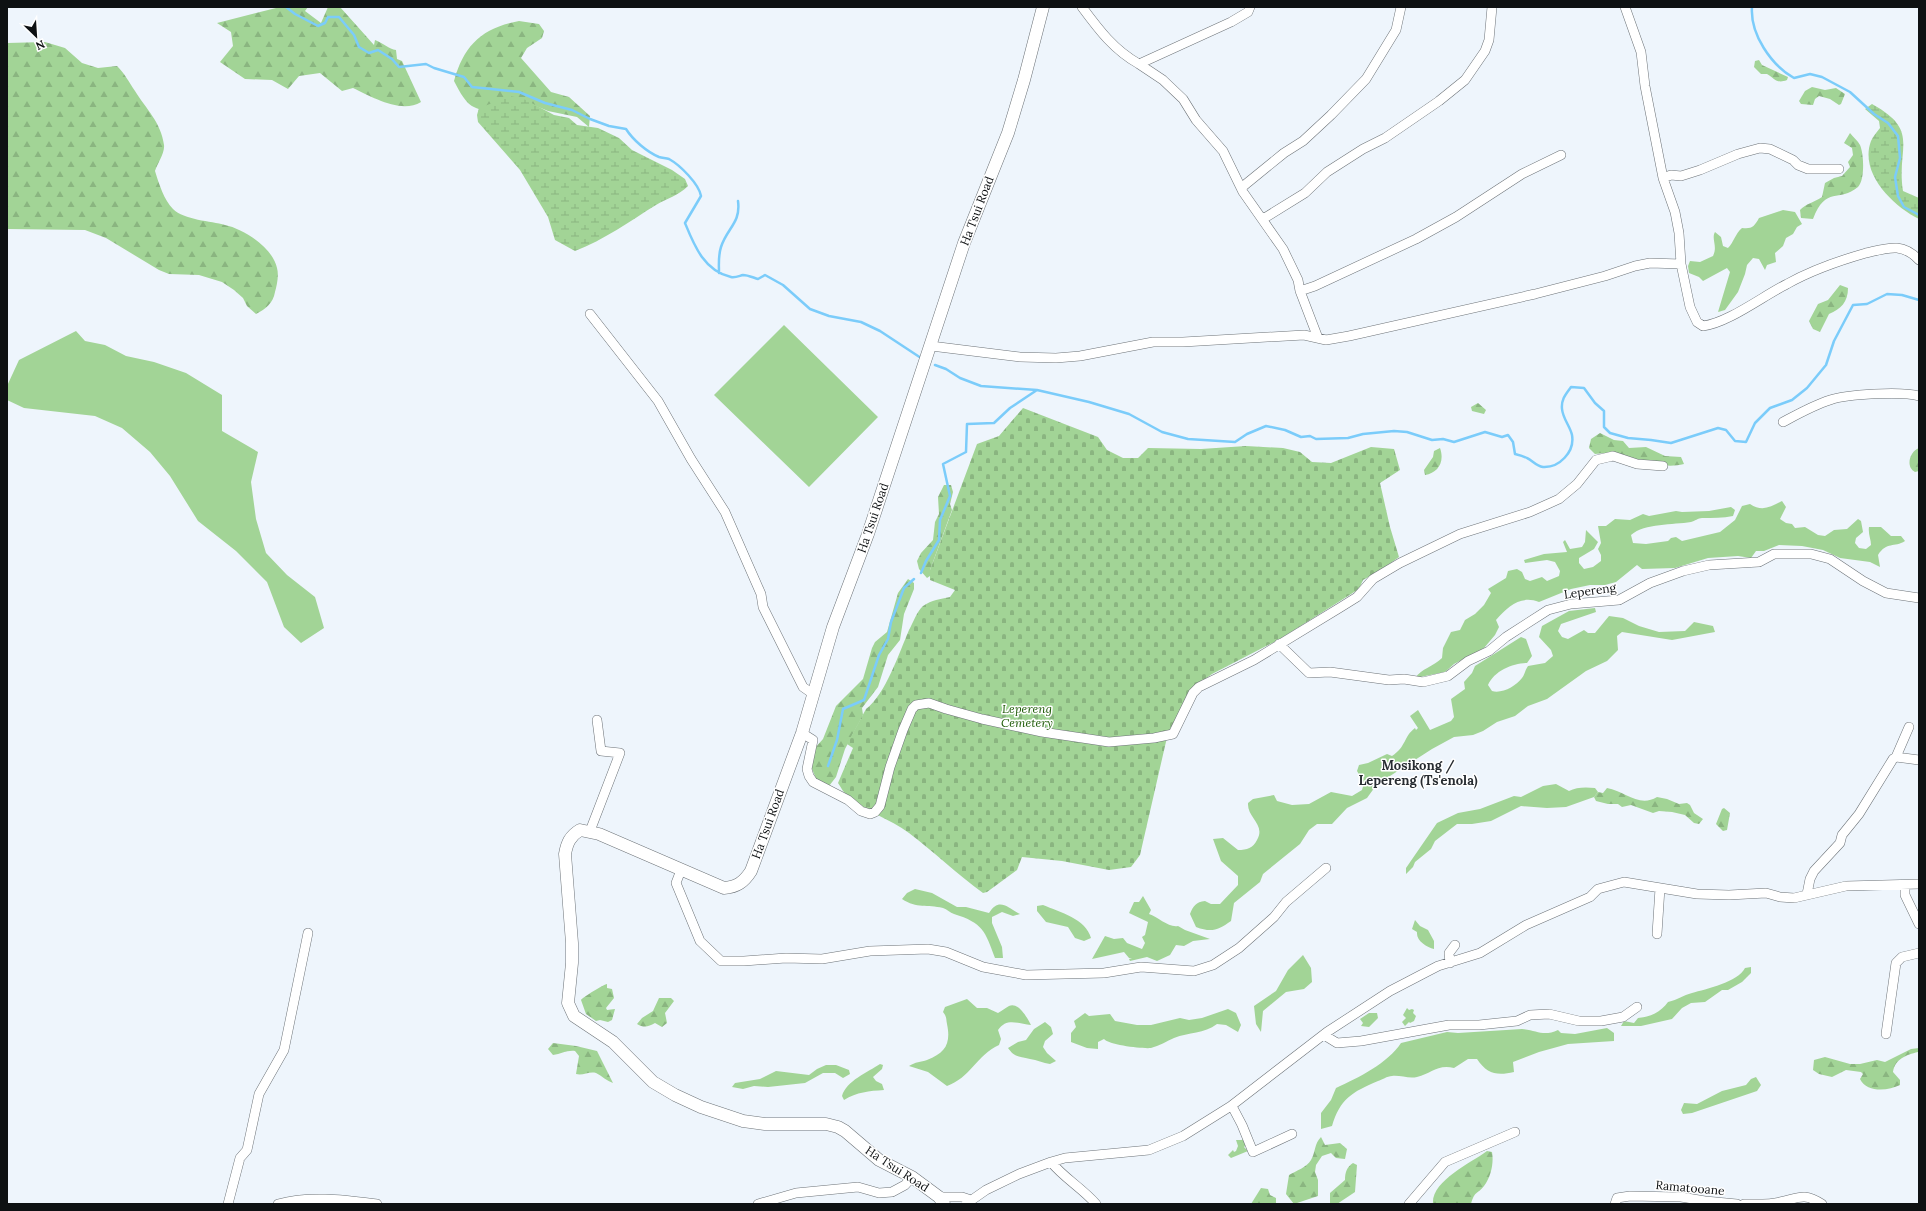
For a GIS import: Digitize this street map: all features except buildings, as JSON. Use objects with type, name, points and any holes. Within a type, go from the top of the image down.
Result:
[{"type":"street","name":"Ha Tsui Road","points":[[942,1200],[912,1177],[869,1153],[845,1131],[838,1127],[826,1124],[765,1124],[743,1121],[701,1107],[653,1082],[613,1042],[574,1016],[568,1002],[572,963],[572,943],[565,854],[566,845],[572,835],[580,830],[590,831],[724,888],[732,887],[746,880],[751,871],[802,732],[833,627],[868,534],[964,243],[1008,133],[1024,80],[1043,7]]},
{"type":"street","points":[[1082,7],[1103,35],[1118,51],[1163,80],[1183,99],[1196,120],[1223,152],[1241,188],[1283,249],[1298,280],[1300,290],[1318,338]]},
{"type":"street","points":[[1139,64],[1231,22],[1248,12],[1250,7]]},
{"type":"street","points":[[1241,188],[1284,153],[1303,141],[1366,79],[1396,30],[1401,7]]},
{"type":"street","points":[[1263,220],[1305,193],[1327,172],[1385,138],[1440,101],[1464,80],[1485,51],[1489,40],[1492,7]]},
{"type":"street","points":[[1625,7],[1641,52],[1645,86],[1663,178],[1675,212],[1679,233],[1681,264],[1690,307],[1697,322],[1703,326],[1724,320],[1821,266],[1844,259],[1896,248],[1911,252],[1919,260]]},
{"type":"street","points":[[1663,178],[1671,175],[1680,176],[1700,170],[1738,154],[1760,148],[1770,149],[1808,169],[1839,169]]},
{"type":"street","points":[[1300,290],[1315,286],[1416,239],[1456,217],[1522,174],[1561,155]]},
{"type":"street","points":[[931,346],[1020,357],[1056,358],[1080,356],[1153,342],[1304,336],[1326,340],[1535,294],[1605,276],[1635,266],[1650,263],[1681,264]]},
{"type":"street","points":[[590,314],[658,401],[691,459],[725,512],[761,594],[763,607],[766,614],[803,687],[813,694]]},
{"type":"street","points":[[1783,422],[1831,399],[1861,395],[1910,393],[1919,396]]},
{"type":"street","points":[[802,732],[812,740],[807,769],[808,776],[813,782],[848,800],[861,811],[870,814],[875,812],[880,806],[890,767],[903,730],[912,709],[916,704],[929,703],[946,710],[982,719],[1042,732],[1098,741],[1113,742],[1154,738],[1173,734],[1193,693],[1199,687],[1254,660],[1357,597],[1373,579],[1400,563],[1460,534],[1530,512],[1559,499],[1577,484],[1596,460],[1613,456],[1637,464],[1663,466]]},
{"type":"street","name":"Lepereng","points":[[1279,644],[1309,673],[1330,672],[1389,680],[1404,679],[1423,682],[1448,676],[1468,662],[1489,651],[1506,637],[1548,610],[1571,604],[1619,600],[1650,583],[1682,571],[1709,564],[1759,562],[1774,554],[1811,554],[1830,559],[1863,581],[1886,593],[1919,598]]},
{"type":"street","points":[[590,831],[620,753],[602,751],[597,720]]},
{"type":"street","points":[[1807,894],[1810,879],[1814,871],[1840,842],[1842,835],[1859,814],[1893,759],[1896,757],[1908,727]]},
{"type":"street","points":[[1896,757],[1919,760]]},
{"type":"street","points":[[680,870],[676,883],[700,941],[721,961],[786,958],[822,959],[870,951],[928,949],[946,952],[984,967],[1026,975],[1104,972],[1141,967],[1157,967],[1184,972],[1205,969],[1250,939],[1274,917],[1286,902],[1326,868]]},
{"type":"street","points":[[942,1200],[962,1197],[969,1202],[1019,1174],[1065,1158],[1096,1157],[1158,1148],[1183,1136],[1232,1106],[1324,1035],[1390,991],[1438,966],[1480,953],[1526,925],[1590,897],[1598,889],[1609,885],[1624,882],[1711,895],[1766,893],[1780,897],[1794,898],[1839,887],[1864,884],[1919,884]]},
{"type":"street","points":[[1905,885],[1905,895],[1919,924]]},
{"type":"street","points":[[1657,934],[1660,888]]},
{"type":"street","points":[[228,1204],[240,1158],[247,1150],[259,1094],[284,1050],[308,933]]},
{"type":"street","points":[[1450,962],[1449,952],[1455,944]]},
{"type":"street","points":[[1886,1034],[1896,963],[1902,957],[1919,953]]},
{"type":"street","points":[[1324,1035],[1337,1043],[1361,1041],[1449,1025],[1479,1025],[1516,1021],[1530,1015],[1549,1014],[1579,1021],[1601,1021],[1623,1017],[1637,1007]]},
{"type":"street","points":[[1232,1106],[1242,1125],[1253,1152],[1292,1134]]},
{"type":"street","points":[[1409,1204],[1445,1162],[1515,1132]]},
{"type":"street","points":[[1051,1162],[1060,1173],[1084,1190],[1096,1204]]},
{"type":"street","points":[[758,1204],[796,1193],[858,1187],[879,1193],[892,1192],[905,1185],[912,1177]]},
{"type":"street","name":"Ramatooane","points":[[1616,1201],[1660,1196],[1681,1197],[1705,1203],[1737,1204]]},
{"type":"street","points":[[1744,1204],[1779,1203],[1803,1196],[1811,1197],[1822,1204]]},
{"type":"street","points":[[278,1204],[292,1200],[329,1200],[377,1204]]},
{"type":"green space","points":[[280,7],[308,7],[305,11],[321,23],[328,7],[340,7],[374,45],[375,40],[396,50],[397,59],[402,61],[421,102],[405,106],[396,105],[378,100],[353,88],[342,91],[320,73],[299,76],[288,89],[272,80],[245,79],[220,62],[233,46],[231,32],[217,23]]},
{"type":"green space","points":[[519,21],[539,24],[544,31],[542,38],[527,48],[521,58],[551,92],[569,97],[590,116],[589,127],[577,117],[548,111],[519,99],[501,113],[483,110],[472,106],[463,97],[454,81],[463,57],[469,48],[476,40],[495,28]]},
{"type":"green space","points":[[45,42],[65,48],[82,63],[98,68],[117,66],[122,72],[160,129],[164,148],[155,171],[162,192],[173,209],[184,216],[233,227],[257,240],[270,253],[278,271],[278,277],[273,299],[266,308],[256,314],[247,306],[243,298],[222,282],[199,275],[169,274],[159,270],[106,238],[85,230],[7,229],[7,43]]},
{"type":"green space","points":[[1759,60],[1762,65],[1788,77],[1787,80],[1778,81],[1767,74],[1761,74],[1754,67],[1755,61]]},
{"type":"green space","points":[[1812,87],[1825,90],[1836,88],[1845,94],[1841,104],[1839,105],[1830,99],[1819,96],[1815,99],[1813,105],[1801,104],[1799,101],[1805,91]]},
{"type":"green space","points":[[511,96],[526,100],[554,115],[569,118],[577,125],[598,128],[619,138],[632,150],[672,170],[685,179],[688,186],[681,192],[656,205],[607,236],[575,251],[555,240],[548,217],[520,170],[478,122],[477,115],[479,108]]},
{"type":"green space","points":[[1872,104],[1897,123],[1901,132],[1903,141],[1903,191],[1919,198],[1919,219],[1899,206],[1889,197],[1874,176],[1870,165],[1869,153],[1871,141],[1880,128],[1879,121],[1865,109]]},
{"type":"green space","points":[[1850,133],[1861,149],[1863,173],[1860,184],[1851,192],[1828,198],[1818,209],[1813,219],[1801,218],[1800,210],[1822,197],[1825,183],[1842,176],[1850,167],[1848,162],[1853,155],[1852,148],[1844,143]]},
{"type":"green space","points":[[1783,210],[1795,212],[1802,224],[1797,227],[1793,234],[1786,238],[1783,246],[1775,253],[1776,262],[1767,265],[1765,270],[1759,259],[1753,258],[1747,265],[1738,292],[1725,310],[1718,312],[1730,272],[1727,268],[1703,281],[1699,277],[1689,273],[1688,266],[1690,261],[1700,262],[1713,256],[1715,249],[1715,232],[1721,237],[1723,246],[1728,248],[1742,228],[1750,228],[1759,218]]},
{"type":"green space","points":[[1840,285],[1848,288],[1845,301],[1837,310],[1829,314],[1820,332],[1813,329],[1809,321],[1818,304],[1828,300]]},
{"type":"green space","points":[[784,325],[878,417],[809,487],[714,395]]},
{"type":"green space","points":[[76,331],[85,341],[105,345],[126,356],[154,362],[186,373],[222,395],[222,431],[258,452],[251,482],[256,519],[266,553],[287,575],[315,597],[324,628],[301,643],[284,627],[267,582],[236,551],[198,521],[170,476],[150,452],[122,428],[95,416],[24,408],[7,400],[7,386],[19,360]]},
{"type":"green space","points":[[1478,403],[1486,410],[1484,414],[1472,411],[1471,407]]},
{"type":"green space","name":"Lepereng Cemetery","points":[[1023,408],[1098,437],[1107,450],[1123,458],[1138,458],[1148,448],[1201,449],[1246,446],[1283,448],[1300,452],[1312,462],[1331,463],[1371,447],[1394,449],[1400,470],[1380,483],[1390,527],[1399,557],[1381,570],[1363,580],[1359,589],[1280,639],[1212,674],[1190,690],[1188,698],[1168,733],[1140,855],[1131,867],[1109,870],[1062,861],[1022,857],[1017,870],[987,892],[983,893],[909,833],[863,807],[847,796],[838,783],[853,748],[847,744],[866,709],[880,694],[886,683],[919,611],[923,606],[930,602],[950,597],[955,590],[930,580],[930,570],[977,444],[999,436]]},
{"type":"green space","points":[[1600,433],[1614,440],[1623,441],[1629,448],[1646,447],[1665,456],[1681,457],[1684,464],[1673,466],[1662,465],[1606,453],[1595,454],[1589,448],[1591,439]]},
{"type":"green space","points":[[1440,448],[1442,458],[1439,466],[1434,472],[1425,475],[1424,470],[1433,457],[1434,451]]},
{"type":"green space","points":[[1919,448],[1919,471],[1915,472],[1910,467],[1909,463],[1913,452]]},
{"type":"green space","points":[[944,485],[951,485],[953,492],[950,504],[952,510],[930,570],[930,576],[927,578],[919,569],[917,561],[921,553],[933,540],[935,522],[939,514],[938,497]]},
{"type":"green space","points":[[1782,501],[1786,507],[1780,519],[1786,523],[1792,524],[1795,528],[1805,527],[1818,535],[1825,536],[1834,530],[1847,529],[1858,519],[1861,521],[1863,532],[1856,538],[1855,543],[1859,548],[1866,549],[1871,545],[1869,527],[1881,527],[1891,536],[1901,536],[1905,541],[1888,546],[1881,551],[1878,555],[1880,567],[1870,562],[1840,558],[1823,550],[1802,546],[1779,545],[1764,551],[1756,551],[1751,558],[1738,556],[1708,558],[1675,568],[1642,569],[1637,565],[1616,582],[1605,585],[1590,585],[1571,589],[1539,602],[1526,600],[1515,603],[1505,610],[1496,620],[1499,627],[1495,635],[1484,648],[1454,664],[1445,672],[1415,678],[1421,672],[1442,658],[1443,648],[1451,632],[1460,630],[1465,620],[1475,614],[1484,605],[1491,593],[1488,589],[1506,578],[1508,571],[1517,569],[1522,572],[1525,579],[1530,581],[1542,577],[1547,581],[1559,576],[1560,571],[1555,562],[1547,560],[1525,563],[1524,560],[1544,554],[1567,552],[1563,542],[1565,540],[1570,549],[1582,547],[1585,542],[1586,530],[1598,542],[1594,549],[1579,558],[1579,563],[1584,569],[1593,567],[1601,561],[1601,555],[1598,549],[1601,543],[1598,526],[1606,526],[1615,519],[1630,520],[1643,514],[1649,516],[1676,511],[1709,511],[1731,507],[1735,510],[1733,516],[1722,518],[1701,518],[1691,522],[1651,526],[1631,535],[1633,543],[1646,544],[1668,541],[1671,538],[1676,537],[1682,541],[1720,532],[1735,520],[1742,506],[1750,504],[1759,508],[1766,508]]},
{"type":"green space","points":[[908,579],[914,583],[914,589],[904,614],[900,640],[888,655],[878,687],[862,708],[863,715],[845,749],[836,777],[829,786],[817,781],[810,764],[815,748],[823,739],[836,706],[863,679],[872,648],[875,642],[887,632],[898,593]]},
{"type":"green space","points":[[1595,608],[1596,612],[1561,624],[1558,631],[1562,637],[1568,639],[1584,630],[1588,633],[1595,633],[1609,616],[1623,618],[1639,626],[1659,632],[1685,631],[1694,622],[1713,626],[1715,632],[1672,640],[1622,632],[1617,636],[1618,650],[1607,661],[1586,671],[1547,699],[1528,706],[1515,716],[1497,722],[1483,731],[1473,735],[1454,737],[1432,749],[1390,776],[1380,780],[1367,798],[1347,808],[1332,824],[1317,824],[1309,830],[1300,844],[1263,874],[1260,882],[1234,903],[1231,921],[1215,930],[1206,930],[1196,927],[1190,914],[1195,905],[1199,902],[1205,901],[1211,904],[1220,904],[1238,885],[1238,876],[1221,861],[1213,839],[1223,838],[1238,850],[1247,849],[1254,845],[1259,834],[1259,830],[1258,825],[1248,808],[1248,803],[1253,799],[1274,795],[1277,801],[1292,805],[1309,804],[1331,792],[1352,796],[1362,790],[1364,783],[1357,771],[1359,765],[1368,763],[1387,754],[1392,756],[1400,749],[1411,731],[1418,728],[1410,716],[1418,710],[1430,730],[1451,721],[1454,717],[1451,699],[1465,689],[1464,682],[1472,673],[1475,666],[1521,637],[1526,639],[1532,656],[1527,663],[1516,664],[1499,672],[1488,685],[1492,691],[1496,692],[1513,686],[1522,678],[1528,666],[1545,663],[1553,656],[1551,650],[1539,637],[1542,626],[1569,611]]},
{"type":"green space","points":[[1556,784],[1569,791],[1588,787],[1595,788],[1598,792],[1594,797],[1566,807],[1547,808],[1521,806],[1491,821],[1472,824],[1457,824],[1435,841],[1431,849],[1415,862],[1413,867],[1406,874],[1406,868],[1437,823],[1458,813],[1480,809],[1514,796],[1521,797],[1543,786]]},
{"type":"green space","points":[[1607,788],[1638,800],[1644,801],[1657,797],[1679,804],[1687,803],[1690,805],[1694,813],[1703,819],[1699,824],[1694,823],[1685,815],[1672,812],[1659,811],[1653,813],[1631,805],[1622,807],[1618,804],[1608,804],[1596,801],[1594,797],[1598,792],[1603,793]]},
{"type":"green space","points":[[1724,808],[1730,813],[1727,830],[1723,831],[1716,824],[1722,809]]},
{"type":"green space","points":[[915,889],[932,893],[957,907],[966,907],[989,913],[996,905],[1000,904],[1007,906],[1020,914],[1013,916],[1002,912],[992,917],[992,923],[1002,947],[1003,958],[995,958],[982,929],[971,921],[943,908],[912,904],[902,899],[907,893]]},
{"type":"green space","points":[[1143,896],[1151,910],[1149,914],[1167,924],[1178,926],[1210,939],[1193,941],[1184,946],[1176,945],[1170,955],[1157,961],[1147,957],[1130,961],[1129,959],[1132,958],[1129,958],[1124,952],[1092,959],[1105,936],[1114,939],[1123,938],[1127,943],[1142,949],[1145,943],[1142,937],[1145,935],[1148,922],[1129,913],[1134,902],[1139,902]]},
{"type":"green space","points":[[1043,905],[1078,921],[1088,931],[1091,938],[1084,941],[1075,938],[1068,927],[1046,922],[1037,911],[1037,906]]},
{"type":"green space","points":[[1415,920],[1420,926],[1428,930],[1434,941],[1434,949],[1422,943],[1418,938],[1417,932],[1412,929]]},
{"type":"green space","points":[[1303,955],[1311,968],[1312,982],[1304,989],[1286,992],[1263,1011],[1261,1032],[1256,1024],[1254,1006],[1276,991],[1288,970]]},
{"type":"green space","points":[[1751,967],[1751,973],[1742,982],[1728,990],[1722,990],[1705,1002],[1691,1003],[1682,1008],[1672,1019],[1641,1026],[1621,1026],[1624,1021],[1634,1023],[1638,1018],[1655,1013],[1662,1009],[1668,1002],[1729,981],[1741,973],[1745,968]]},
{"type":"green space","points":[[607,984],[607,988],[612,989],[614,998],[606,1008],[607,1010],[615,1009],[612,1020],[608,1022],[600,1020],[596,1021],[586,1014],[581,1000],[593,991]]},
{"type":"green space","points":[[659,998],[671,998],[674,1001],[665,1013],[667,1023],[662,1027],[655,1023],[646,1026],[637,1024],[642,1018],[653,1011]]},
{"type":"green space","points":[[967,999],[977,1008],[987,1008],[998,1013],[1009,1006],[1016,1006],[1022,1011],[1031,1025],[1009,1022],[1001,1026],[998,1030],[1001,1039],[999,1045],[985,1054],[962,1078],[947,1086],[928,1072],[909,1066],[927,1060],[943,1051],[948,1037],[946,1018],[943,1012],[945,1007]]},
{"type":"green space","points":[[1407,1008],[1409,1010],[1414,1010],[1413,1013],[1416,1016],[1414,1021],[1409,1022],[1405,1026],[1402,1022],[1406,1018],[1403,1015]]},
{"type":"green space","points":[[1228,1009],[1236,1013],[1241,1025],[1238,1032],[1226,1025],[1217,1024],[1207,1030],[1180,1036],[1151,1048],[1119,1045],[1104,1039],[1098,1042],[1098,1049],[1087,1048],[1071,1042],[1071,1033],[1076,1027],[1074,1021],[1085,1013],[1089,1016],[1110,1014],[1115,1021],[1137,1025],[1151,1025],[1180,1018],[1189,1020],[1202,1018]]},
{"type":"green space","points":[[1369,1013],[1377,1013],[1378,1018],[1369,1027],[1361,1026],[1363,1023],[1360,1019]]},
{"type":"green space","points":[[1045,1022],[1051,1027],[1053,1034],[1045,1041],[1043,1047],[1056,1061],[1050,1064],[1013,1054],[1008,1048],[1018,1042],[1026,1040],[1034,1029]]},
{"type":"green space","points":[[1607,1028],[1614,1033],[1614,1041],[1568,1044],[1539,1052],[1513,1062],[1514,1072],[1502,1074],[1493,1073],[1485,1068],[1477,1059],[1468,1059],[1454,1068],[1439,1068],[1422,1076],[1411,1078],[1395,1076],[1388,1077],[1354,1093],[1339,1109],[1332,1126],[1321,1129],[1321,1113],[1331,1100],[1336,1088],[1363,1075],[1381,1063],[1401,1043],[1447,1032],[1458,1033],[1522,1029],[1544,1033],[1558,1030],[1561,1033],[1575,1034]]},
{"type":"green space","points":[[553,1043],[597,1051],[613,1083],[596,1073],[576,1074],[579,1056],[575,1051],[553,1055],[548,1049]]},
{"type":"green space","points":[[1919,1048],[1919,1054],[1918,1052],[1905,1056],[1896,1064],[1893,1072],[1900,1080],[1900,1085],[1890,1089],[1878,1090],[1868,1087],[1863,1084],[1860,1079],[1863,1074],[1861,1072],[1846,1070],[1832,1077],[1819,1074],[1813,1070],[1814,1060],[1825,1057],[1850,1064],[1860,1064],[1877,1060],[1885,1062],[1911,1049]]},
{"type":"green space","points":[[880,1064],[883,1065],[882,1069],[873,1077],[876,1081],[882,1084],[884,1090],[868,1091],[844,1100],[842,1096],[844,1091],[853,1081]]},
{"type":"green space","points":[[826,1065],[836,1065],[849,1070],[850,1074],[843,1078],[835,1073],[823,1073],[805,1083],[768,1087],[754,1086],[743,1089],[732,1087],[735,1083],[760,1079],[776,1071],[809,1075]]},
{"type":"green space","points":[[1756,1077],[1761,1085],[1757,1091],[1692,1113],[1683,1114],[1681,1110],[1684,1103],[1697,1104],[1722,1091],[1746,1085],[1751,1079]]},
{"type":"green space","points":[[1321,1137],[1325,1145],[1340,1143],[1347,1149],[1345,1159],[1336,1158],[1331,1153],[1322,1156],[1316,1165],[1315,1172],[1318,1180],[1318,1196],[1294,1204],[1286,1194],[1289,1175],[1304,1167],[1309,1162],[1313,1157],[1317,1142]]},
{"type":"green space","points":[[1244,1138],[1247,1144],[1244,1147],[1248,1151],[1231,1158],[1228,1155],[1233,1150],[1234,1152],[1236,1151],[1238,1146],[1236,1140],[1242,1140]]},
{"type":"green space","points":[[1487,1151],[1492,1152],[1493,1161],[1490,1174],[1482,1189],[1475,1195],[1471,1204],[1433,1204],[1434,1196],[1438,1188],[1445,1180],[1453,1173]]},
{"type":"green space","points":[[1353,1163],[1357,1165],[1355,1192],[1337,1204],[1330,1204],[1330,1193],[1345,1180],[1347,1170]]},
{"type":"green space","points":[[1261,1188],[1268,1189],[1270,1195],[1276,1198],[1276,1204],[1251,1204]]},
{"type":"waterway","points":[[286,7],[295,14],[318,26],[325,23],[328,17],[339,17],[354,35],[359,47],[369,53],[378,50],[392,59],[399,67],[426,64],[464,77],[472,87],[519,92],[545,103],[572,110],[609,126],[626,129],[645,149],[654,155],[669,159],[688,175],[697,186],[701,196],[685,223],[701,256],[714,269],[722,274],[732,277],[745,275],[758,279],[765,275],[783,285],[810,309],[829,316],[861,322],[880,331],[921,358]]},
{"type":"waterway","points":[[1752,7],[1754,28],[1758,38],[1777,65],[1794,78],[1810,74],[1822,77],[1850,92],[1874,114],[1888,123],[1898,136],[1900,158],[1895,177],[1898,196],[1904,207],[1919,215]]},
{"type":"waterway","points":[[719,273],[720,250],[736,220],[738,201]]},
{"type":"waterway","points":[[935,365],[946,369],[960,378],[981,386],[1037,390],[1089,402],[1129,414],[1162,432],[1188,439],[1235,442],[1247,434],[1266,426],[1285,430],[1301,437],[1310,436],[1316,439],[1348,438],[1363,434],[1394,431],[1407,432],[1432,440],[1443,439],[1454,442],[1485,432],[1502,437],[1508,435],[1513,442],[1515,454],[1527,458],[1543,467],[1549,467],[1565,458],[1571,447],[1572,435],[1562,409],[1564,397],[1571,387],[1584,388],[1595,403],[1604,411],[1604,427],[1610,433],[1628,438],[1671,443],[1718,428],[1726,430],[1735,441],[1746,442],[1755,423],[1770,408],[1792,400],[1807,388],[1826,365],[1834,341],[1853,305],[1867,304],[1887,294],[1902,295],[1919,300]]},
{"type":"waterway","points":[[921,573],[926,561],[939,540],[940,520],[950,496],[943,464],[966,452],[967,424],[994,423],[1010,408],[1037,390]]},
{"type":"waterway","points":[[828,766],[837,740],[843,709],[864,700],[879,655],[888,639],[891,622],[904,588],[914,579]]},
{"type":"district","name":"Mosikong / Lepereng (Ts'enola)","points":[[1418,772]]}]
